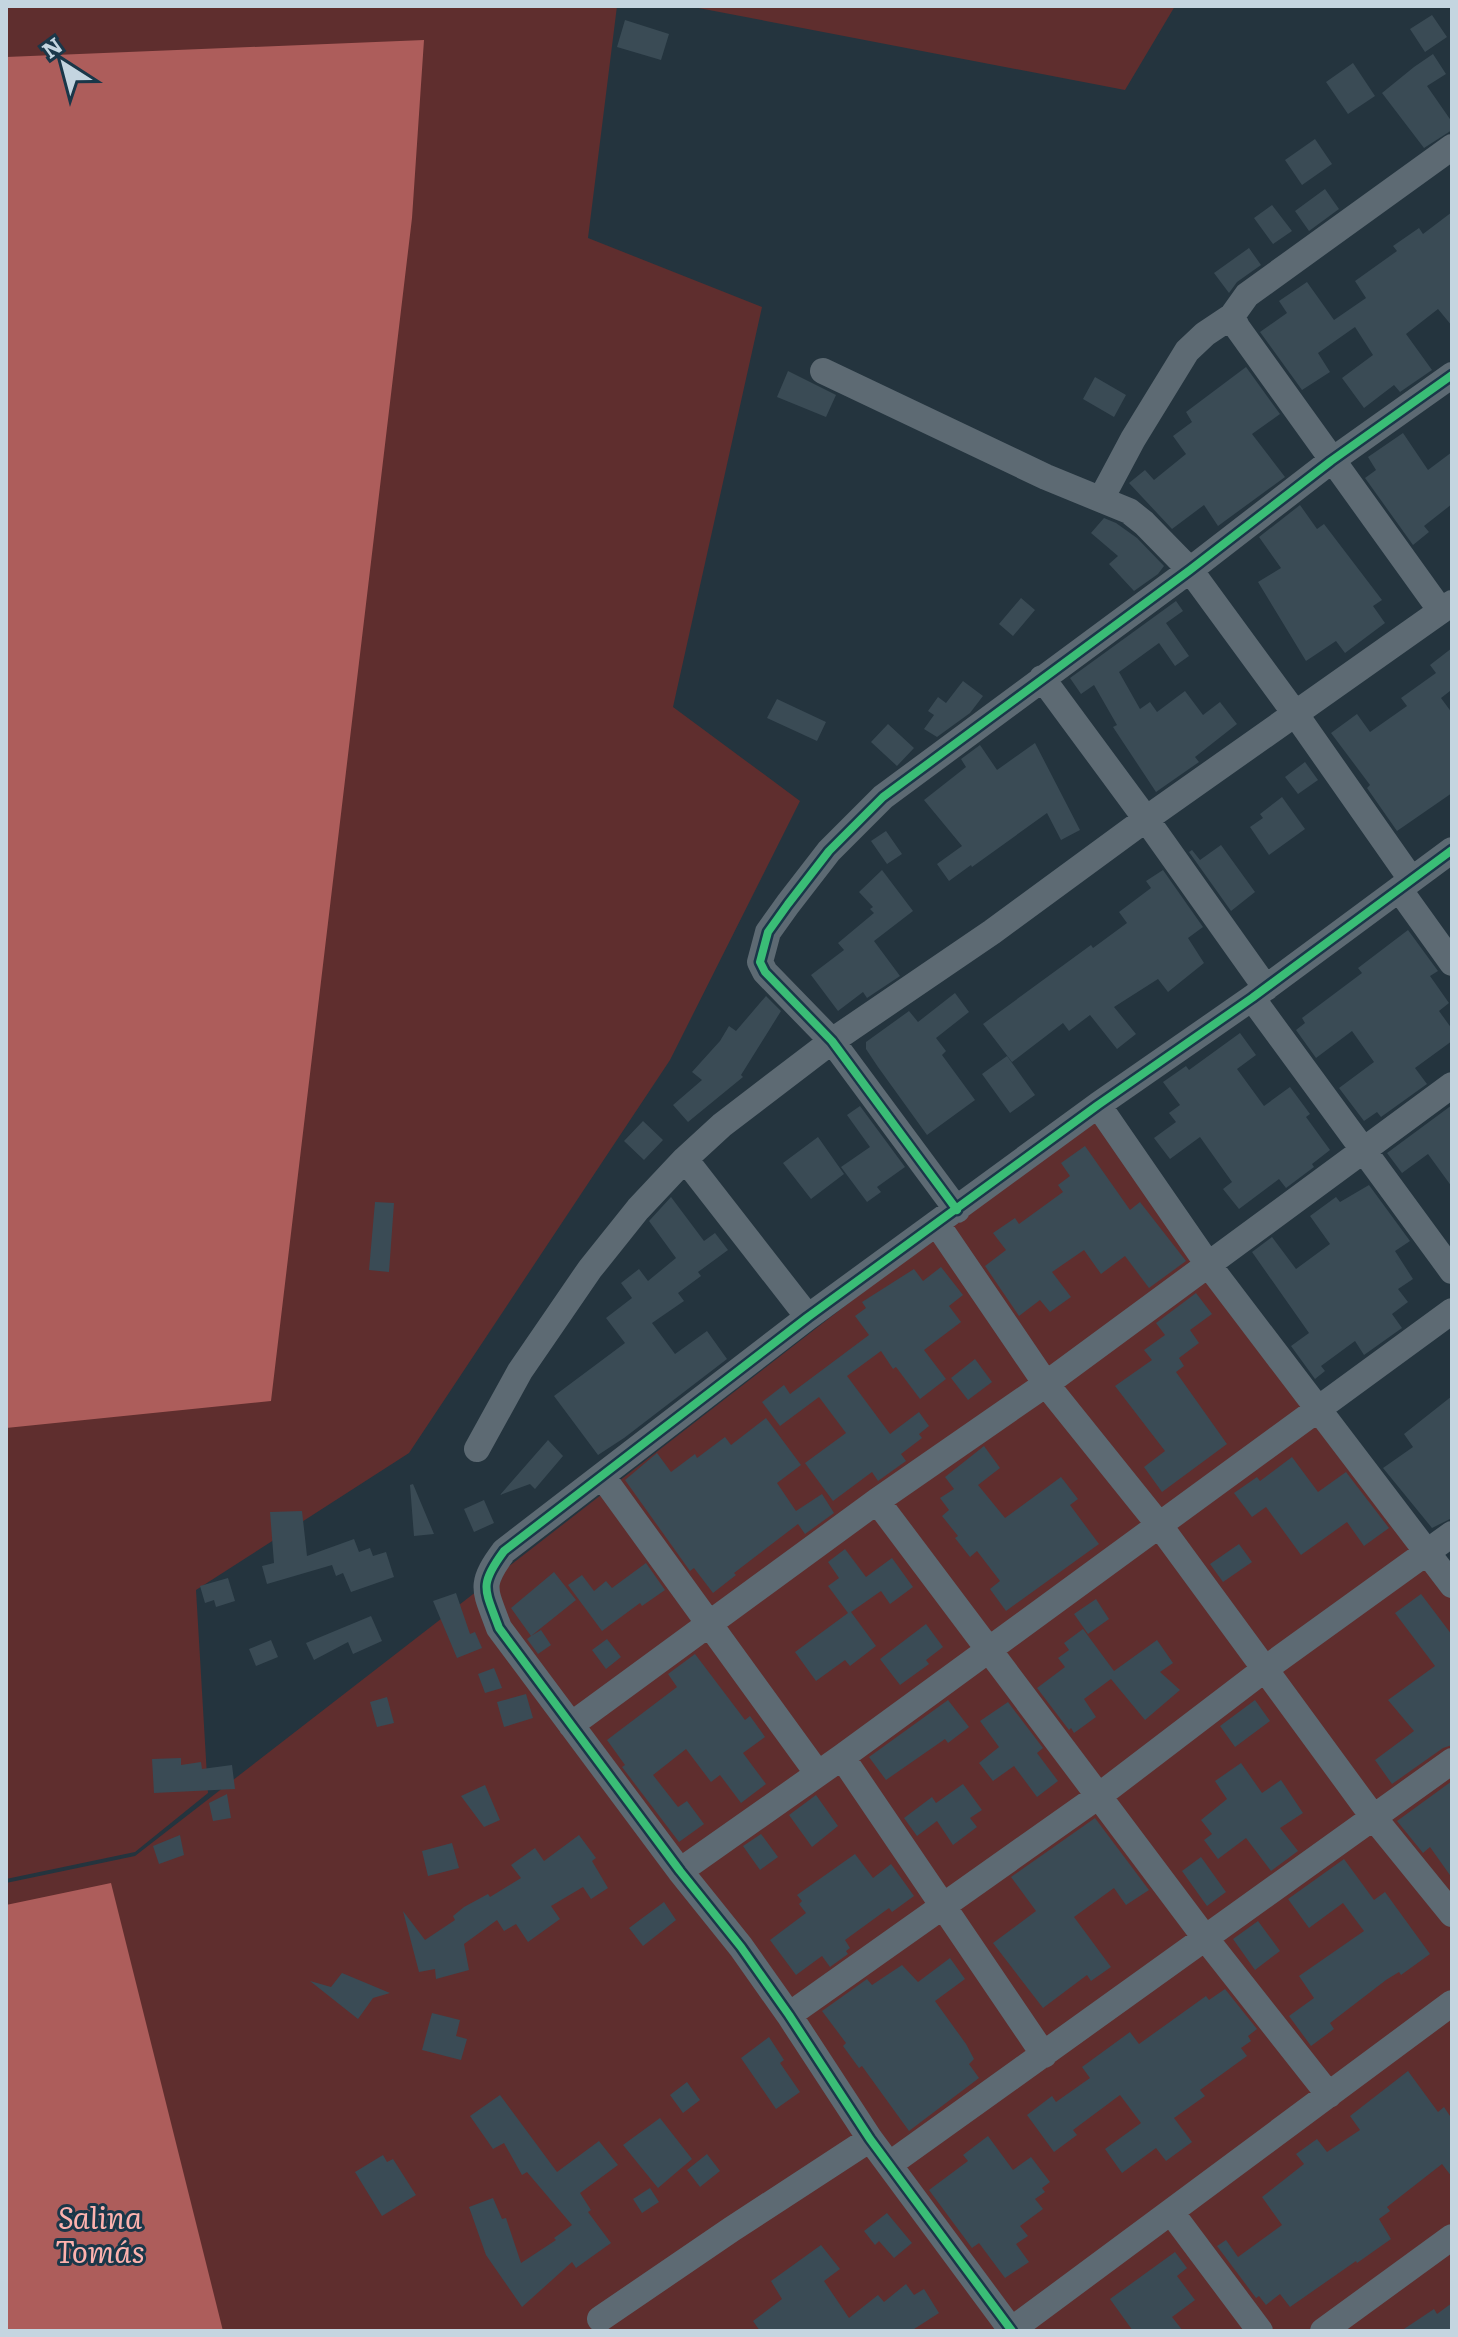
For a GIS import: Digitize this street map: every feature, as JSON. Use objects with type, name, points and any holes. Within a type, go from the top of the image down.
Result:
[{"type":"street","points":[[1101,499],[1133,439],[1187,351],[1232,316],[1247,295],[1452,147]]},
{"type":"street","points":[[477,1449],[520,1371],[590,1269],[638,1209],[722,1125],[832,1041],[992,932],[1294,712],[1446,607],[1331,461],[1232,316]]},
{"type":"street","points":[[823,371],[1046,477],[1129,511],[1144,523],[1190,570],[1294,712],[1452,963]]},
{"type":"street","points":[[1452,375],[1331,461],[1190,570],[883,797],[829,851],[768,932],[760,962],[765,972],[832,1041],[947,1217],[1046,1384],[1160,1526],[1374,1818],[1452,1914]]},
{"type":"street","points":[[1042,678],[1146,819],[1364,1151],[1452,1271]]},
{"type":"street","points":[[1452,850],[1259,993],[1098,1105],[808,1317],[504,1551],[487,1574],[487,1595],[499,1628],[680,1871],[741,1947],[870,2139],[1011,2331],[1452,2003]]},
{"type":"street","points":[[571,1725],[877,1501],[1046,1384],[1452,1085]]},
{"type":"street","points":[[1098,1105],[1207,1263],[1452,1585]]},
{"type":"street","points":[[685,1159],[808,1317]]},
{"type":"street","points":[[680,1871],[842,1757],[1452,1311]]},
{"type":"street","points":[[602,1476],[818,1774]]},
{"type":"street","points":[[877,1501],[1206,1939],[1329,2095]]},
{"type":"street","points":[[789,2015],[1100,1795],[1265,1669],[1452,1534]]},
{"type":"street","points":[[842,1757],[1044,2055]]},
{"type":"street","points":[[890,2164],[1452,1761]]},
{"type":"street","points":[[600,2319],[870,2139]]},
{"type":"street","points":[[1171,2212],[1260,2331]]},
{"type":"street","points":[[1323,2331],[1448,2248]]},
{"type":"shaded area","points":[[6,6],[617,6],[588,238],[762,307],[673,707],[800,801],[670,1060],[409,1453],[196,1590],[208,1793],[135,1852],[6,1879]]},
{"type":"shaded area","points":[[688,6],[1175,6],[1125,90]]},
{"type":"shaded area","points":[[1094,1113],[1452,1582],[1452,2331],[6,2331],[6,1883],[135,1856]]},
{"type":"water","points":[[424,40],[412,218],[271,1401],[6,1428],[6,57]]},
{"type":"water","name":"Salina Tomás","points":[[111,1883],[223,2331],[6,2331],[6,1905]]},
{"type":"building","points":[[1432,15],[1447,37],[1425,52],[1410,29]]},
{"type":"building","points":[[625,20],[669,34],[661,60],[617,47]]},
{"type":"building","points":[[1433,54],[1446,74],[1427,86],[1452,122],[1452,130],[1424,148],[1382,93]]},
{"type":"building","points":[[1353,63],[1375,96],[1348,114],[1326,82]]},
{"type":"building","points":[[1315,139],[1332,164],[1302,185],[1285,160]]},
{"type":"building","points":[[1325,189],[1339,209],[1309,231],[1295,211]]},
{"type":"building","points":[[1272,205],[1292,231],[1273,244],[1254,218]]},
{"type":"building","points":[[1452,212],[1452,326],[1438,309],[1406,334],[1432,370],[1400,392],[1394,385],[1364,408],[1342,378],[1373,355],[1355,327],[1318,353],[1330,372],[1302,390],[1260,332],[1287,313],[1279,301],[1307,282],[1334,320],[1366,298],[1355,281],[1397,251],[1393,246],[1419,228],[1423,234]]},
{"type":"building","points":[[1249,248],[1261,265],[1237,282],[1229,293],[1214,273]]},
{"type":"building","points":[[1246,367],[1280,414],[1252,434],[1285,477],[1218,526],[1204,505],[1172,529],[1129,483],[1145,470],[1154,480],[1186,454],[1173,436],[1192,422],[1186,412]]},
{"type":"building","points":[[788,371],[836,395],[826,417],[777,397]]},
{"type":"building","points":[[1095,377],[1126,395],[1114,417],[1083,399]]},
{"type":"building","points":[[1403,433],[1428,470],[1452,452],[1452,504],[1424,526],[1429,532],[1413,545],[1365,478],[1376,470],[1368,457]]},
{"type":"building","points":[[1300,505],[1317,529],[1324,524],[1382,600],[1373,606],[1385,623],[1345,653],[1336,641],[1306,661],[1258,582],[1281,568],[1259,537]]},
{"type":"building","points":[[1104,518],[1137,538],[1164,566],[1134,591],[1109,564],[1118,556],[1091,533]]},
{"type":"building","points":[[1021,598],[1035,610],[1013,636],[999,624]]},
{"type":"building","points":[[1176,601],[1183,611],[1166,623],[1189,656],[1175,666],[1159,643],[1119,672],[1140,709],[1150,702],[1157,712],[1185,691],[1203,715],[1220,702],[1237,724],[1195,757],[1199,762],[1156,792],[1113,727],[1117,725],[1094,685],[1081,694],[1070,678]]},
{"type":"building","points":[[1452,648],[1452,694],[1450,691],[1441,698],[1452,713],[1452,793],[1397,831],[1367,788],[1370,785],[1331,733],[1357,714],[1370,732],[1407,706],[1401,698],[1436,673],[1430,665]]},
{"type":"building","points":[[963,681],[983,696],[970,713],[937,737],[924,729],[934,715],[928,711],[938,697],[946,703]]},
{"type":"building","points":[[777,699],[826,722],[817,741],[767,718]]},
{"type":"building","points":[[888,724],[914,748],[897,766],[871,742]]},
{"type":"building","points":[[1035,743],[1080,830],[1061,840],[1047,813],[949,881],[937,864],[962,846],[924,800],[966,767],[961,759],[980,745],[997,770]]},
{"type":"building","points":[[1305,762],[1318,780],[1298,794],[1285,777]]},
{"type":"building","points":[[1282,797],[1305,829],[1269,855],[1250,827],[1263,818],[1260,814]]},
{"type":"building","points":[[886,831],[902,854],[887,864],[871,841]]},
{"type":"building","points":[[1221,845],[1255,892],[1231,911],[1189,852],[1192,850],[1200,860]]},
{"type":"building","points":[[882,870],[913,911],[874,941],[900,976],[867,998],[863,992],[838,1011],[811,975],[844,950],[838,943],[874,913],[870,909],[873,907],[859,892]]},
{"type":"building","points":[[1163,870],[1203,927],[1188,938],[1204,963],[1168,992],[1158,979],[1114,1007],[1136,1034],[1117,1049],[1090,1015],[1069,1031],[1063,1023],[1012,1062],[983,1024],[1091,945],[1093,948],[1127,923],[1119,912],[1151,888],[1146,881]]},
{"type":"building","points":[[1408,930],[1438,971],[1430,976],[1449,1003],[1439,1011],[1452,1029],[1452,1041],[1415,1068],[1427,1084],[1381,1117],[1377,1112],[1364,1121],[1339,1088],[1374,1062],[1352,1031],[1316,1058],[1296,1030],[1305,1023],[1302,1018],[1362,973],[1358,968]]},
{"type":"building","points":[[955,993],[969,1012],[936,1038],[946,1051],[942,1055],[975,1100],[927,1135],[866,1049],[866,1042],[909,1011],[918,1022]]},
{"type":"building","points":[[766,996],[781,1011],[741,1075],[743,1077],[688,1122],[673,1105],[702,1080],[692,1072],[729,1026],[736,1031]]},
{"type":"building","points":[[1240,1033],[1256,1055],[1237,1069],[1264,1106],[1290,1087],[1310,1114],[1306,1117],[1330,1150],[1312,1164],[1314,1167],[1286,1188],[1279,1179],[1239,1209],[1223,1189],[1232,1182],[1200,1137],[1170,1159],[1154,1138],[1176,1122],[1169,1113],[1180,1105],[1163,1082],[1186,1066],[1189,1070]]},
{"type":"building","points":[[1007,1056],[1035,1095],[1010,1113],[982,1074]]},
{"type":"building","points":[[1452,1105],[1452,1187],[1428,1154],[1402,1173],[1387,1153]]},
{"type":"building","points":[[860,1106],[905,1167],[877,1187],[881,1192],[867,1202],[841,1167],[870,1147],[847,1115]]},
{"type":"building","points":[[643,1121],[663,1140],[644,1160],[624,1141]]},
{"type":"building","points":[[818,1137],[844,1174],[811,1199],[783,1163]]},
{"type":"building","points":[[1085,1146],[1130,1210],[1140,1202],[1186,1261],[1149,1288],[1125,1256],[1101,1274],[1084,1250],[1052,1272],[1071,1297],[1050,1312],[1040,1300],[1019,1316],[985,1266],[1006,1250],[993,1233],[1015,1218],[1019,1224],[1063,1192],[1058,1185],[1070,1176],[1061,1163]]},
{"type":"building","points":[[1369,1185],[1410,1241],[1395,1251],[1413,1279],[1398,1289],[1408,1302],[1392,1314],[1402,1328],[1364,1355],[1355,1341],[1321,1366],[1325,1371],[1315,1379],[1291,1346],[1309,1333],[1252,1252],[1272,1237],[1296,1269],[1330,1244],[1310,1216],[1336,1197],[1340,1202]]},
{"type":"building","points":[[671,1197],[704,1241],[715,1233],[728,1250],[698,1272],[701,1276],[678,1293],[684,1301],[652,1323],[675,1354],[707,1331],[727,1359],[598,1455],[554,1396],[625,1343],[606,1318],[632,1298],[621,1283],[639,1269],[648,1281],[676,1258],[649,1221]]},
{"type":"building","points":[[375,1202],[394,1203],[389,1272],[369,1270]]},
{"type":"building","points":[[941,1267],[963,1295],[949,1306],[961,1322],[924,1350],[946,1379],[920,1399],[881,1351],[847,1376],[890,1434],[919,1412],[929,1426],[919,1434],[922,1438],[901,1454],[906,1461],[878,1481],[872,1472],[833,1501],[805,1463],[846,1433],[819,1397],[780,1426],[762,1402],[784,1385],[790,1394],[869,1335],[855,1316],[866,1308],[862,1302],[914,1269],[923,1281]]},
{"type":"building","points":[[1196,1293],[1212,1314],[1190,1330],[1199,1343],[1179,1358],[1184,1366],[1176,1372],[1227,1444],[1162,1492],[1144,1467],[1165,1451],[1115,1386],[1152,1360],[1144,1350],[1165,1335],[1156,1323]]},
{"type":"building","points":[[975,1359],[992,1382],[968,1400],[951,1378]]},
{"type":"building","points":[[1452,1396],[1452,1518],[1432,1528],[1383,1468],[1413,1447],[1404,1434]]},
{"type":"building","points":[[766,1418],[801,1465],[777,1483],[796,1511],[822,1494],[834,1513],[805,1534],[798,1524],[713,1593],[694,1568],[690,1571],[625,1480],[657,1453],[671,1472],[725,1437],[731,1445]]},
{"type":"building","points":[[548,1440],[563,1456],[535,1489],[530,1484],[500,1495]]},
{"type":"building","points":[[984,1446],[1000,1468],[978,1485],[1005,1518],[1061,1477],[1078,1499],[1070,1505],[1099,1544],[1006,1611],[990,1589],[1000,1581],[977,1551],[970,1557],[942,1516],[949,1510],[940,1498],[954,1489],[945,1477]]},
{"type":"building","points":[[1292,1457],[1318,1492],[1346,1472],[1389,1528],[1364,1546],[1347,1522],[1301,1555],[1266,1507],[1252,1517],[1234,1493],[1257,1477],[1260,1481]]},
{"type":"building","points":[[413,1484],[434,1534],[414,1536],[410,1485]]},
{"type":"building","points":[[484,1500],[494,1523],[474,1532],[464,1509]]},
{"type":"building","points":[[302,1511],[307,1556],[354,1539],[359,1552],[370,1548],[373,1556],[386,1552],[394,1577],[351,1592],[343,1573],[336,1576],[332,1565],[267,1584],[262,1566],[274,1563],[270,1512]]},
{"type":"building","points":[[1239,1544],[1252,1562],[1223,1582],[1210,1564]]},
{"type":"building","points":[[845,1549],[866,1577],[892,1558],[913,1587],[890,1604],[881,1591],[851,1612],[876,1646],[850,1666],[845,1660],[816,1681],[795,1652],[848,1613],[828,1586],[839,1578],[828,1562]]},
{"type":"building","points":[[646,1563],[665,1590],[642,1606],[640,1603],[602,1631],[568,1585],[582,1575],[594,1591],[606,1581],[612,1588]]},
{"type":"building","points":[[554,1572],[576,1600],[531,1636],[511,1608]]},
{"type":"building","points":[[228,1578],[235,1601],[216,1607],[214,1600],[205,1603],[200,1586]]},
{"type":"building","points":[[456,1593],[470,1634],[475,1632],[482,1648],[457,1658],[433,1601]]},
{"type":"building","points":[[1421,1594],[1452,1635],[1452,1745],[1392,1784],[1375,1760],[1414,1731],[1388,1700],[1435,1666],[1395,1613]]},
{"type":"building","points":[[1096,1599],[1109,1619],[1088,1634],[1074,1614]]},
{"type":"building","points":[[371,1616],[382,1641],[353,1654],[348,1642],[314,1660],[306,1643]]},
{"type":"building","points":[[926,1624],[943,1647],[926,1660],[929,1664],[900,1685],[880,1659]]},
{"type":"building","points":[[1083,1629],[1114,1671],[1157,1640],[1173,1663],[1160,1672],[1180,1690],[1145,1720],[1111,1679],[1084,1699],[1096,1717],[1074,1733],[1071,1728],[1069,1730],[1037,1688],[1065,1667],[1058,1658],[1069,1650],[1064,1643]]},
{"type":"building","points":[[541,1630],[551,1645],[538,1654],[527,1639]]},
{"type":"building","points":[[607,1639],[621,1657],[606,1669],[592,1650]]},
{"type":"building","points":[[271,1640],[278,1657],[256,1666],[249,1649]]},
{"type":"building","points":[[695,1654],[745,1720],[750,1716],[765,1737],[743,1753],[766,1784],[741,1803],[720,1775],[711,1782],[686,1749],[653,1775],[678,1807],[687,1801],[704,1824],[679,1842],[622,1767],[625,1765],[607,1740],[677,1687],[668,1674]]},
{"type":"building","points":[[494,1668],[502,1688],[485,1693],[478,1674]]},
{"type":"building","points":[[526,1694],[533,1718],[504,1727],[497,1702]]},
{"type":"building","points":[[387,1697],[394,1723],[377,1727],[370,1702]]},
{"type":"building","points":[[948,1700],[969,1727],[948,1743],[945,1739],[886,1780],[869,1757]]},
{"type":"building","points":[[1255,1700],[1270,1721],[1235,1747],[1220,1726]]},
{"type":"building","points":[[1008,1702],[1043,1748],[1037,1753],[1058,1781],[1037,1797],[1014,1766],[993,1781],[979,1763],[999,1747],[980,1721]]},
{"type":"building","points":[[181,1758],[181,1765],[201,1762],[202,1769],[232,1765],[235,1789],[154,1793],[152,1759]]},
{"type":"building","points":[[1241,1763],[1262,1793],[1281,1780],[1303,1813],[1280,1828],[1298,1851],[1271,1871],[1246,1838],[1218,1859],[1204,1840],[1212,1834],[1201,1820],[1227,1799],[1215,1781]]},
{"type":"building","points":[[1452,1781],[1452,1878],[1430,1847],[1423,1853],[1397,1821]]},
{"type":"building","points":[[963,1784],[982,1810],[970,1818],[977,1827],[953,1845],[937,1821],[917,1836],[904,1818],[932,1797],[936,1803]]},
{"type":"building","points":[[485,1785],[500,1820],[484,1827],[461,1796]]},
{"type":"building","points":[[227,1794],[231,1818],[213,1821],[209,1803]]},
{"type":"building","points":[[816,1795],[838,1826],[812,1847],[789,1815]]},
{"type":"building","points":[[1095,1818],[1149,1890],[1126,1905],[1114,1888],[1074,1917],[1111,1967],[1091,1981],[1087,1975],[1043,2008],[993,1943],[1036,1911],[1011,1877]]},
{"type":"building","points":[[761,1834],[778,1857],[760,1870],[743,1846]]},
{"type":"building","points":[[180,1835],[184,1855],[159,1864],[153,1846]]},
{"type":"building","points":[[579,1835],[596,1858],[592,1861],[608,1888],[591,1899],[583,1887],[551,1906],[560,1919],[528,1942],[516,1924],[504,1931],[497,1920],[464,1944],[469,1970],[436,1979],[435,1969],[419,1972],[403,1911],[425,1940],[455,1920],[453,1916],[464,1907],[488,1894],[490,1897],[521,1878],[511,1865],[535,1848],[544,1861]]},
{"type":"building","points":[[452,1843],[459,1868],[428,1876],[422,1851]]},
{"type":"building","points":[[855,1854],[873,1878],[891,1864],[914,1896],[892,1912],[889,1908],[845,1940],[850,1948],[846,1951],[848,1954],[830,1967],[822,1956],[796,1975],[770,1940],[806,1913],[797,1895]]},
{"type":"building","points":[[1201,1857],[1226,1892],[1207,1906],[1182,1871]]},
{"type":"building","points":[[1344,1859],[1374,1900],[1385,1892],[1430,1954],[1401,1975],[1399,1972],[1386,1980],[1330,2023],[1334,2029],[1311,2046],[1289,2016],[1314,1998],[1299,1976],[1364,1931],[1343,1903],[1309,1928],[1288,1899]]},
{"type":"building","points":[[664,1902],[676,1920],[643,1946],[629,1928]]},
{"type":"building","points":[[1258,1921],[1280,1951],[1255,1970],[1233,1939]]},
{"type":"building","points":[[950,1958],[965,1979],[935,2001],[966,2044],[974,2059],[969,2064],[979,2078],[909,2131],[862,2066],[859,2068],[843,2046],[846,2043],[822,2011],[867,1979],[872,1985],[902,1965],[918,1982]]},
{"type":"building","points":[[342,1973],[390,1993],[373,1998],[358,2019],[310,1981],[331,1987]]},
{"type":"building","points":[[1225,1989],[1257,2029],[1248,2036],[1251,2041],[1241,2048],[1247,2056],[1200,2090],[1205,2096],[1174,2118],[1192,2142],[1166,2161],[1156,2148],[1122,2173],[1105,2149],[1141,2123],[1120,2095],[1073,2130],[1077,2135],[1054,2152],[1027,2115],[1052,2096],[1056,2102],[1090,2078],[1082,2067],[1130,2032],[1139,2044],[1206,1996],[1209,2000]]},
{"type":"building","points":[[432,2013],[460,2020],[456,2036],[467,2039],[461,2060],[422,2050]]},
{"type":"building","points":[[769,2037],[784,2060],[780,2063],[800,2092],[776,2109],[741,2058]]},
{"type":"building","points":[[1408,2071],[1438,2112],[1444,2107],[1452,2119],[1452,2177],[1442,2164],[1387,2207],[1390,2211],[1379,2219],[1391,2239],[1357,2263],[1290,2307],[1280,2294],[1266,2305],[1259,2296],[1256,2298],[1217,2246],[1226,2240],[1238,2257],[1282,2225],[1262,2197],[1304,2164],[1296,2154],[1317,2139],[1327,2152],[1360,2130],[1350,2116]]},
{"type":"building","points":[[687,2082],[700,2100],[683,2113],[670,2095]]},
{"type":"building","points":[[500,2095],[557,2172],[599,2141],[618,2165],[580,2193],[591,2210],[588,2212],[611,2243],[576,2268],[572,2262],[522,2307],[486,2255],[469,2207],[493,2198],[502,2219],[506,2218],[521,2263],[556,2240],[554,2238],[572,2225],[527,2172],[522,2175],[504,2143],[493,2149],[470,2116]]},
{"type":"building","points":[[660,2118],[692,2159],[658,2188],[623,2145]]},
{"type":"building","points":[[988,2136],[1013,2170],[1031,2157],[1050,2182],[1042,2188],[1045,2192],[1035,2199],[1043,2209],[1020,2226],[1028,2236],[1016,2244],[1029,2262],[1005,2278],[979,2243],[972,2248],[929,2190],[968,2161],[963,2155]]},
{"type":"building","points":[[707,2154],[720,2171],[700,2187],[687,2170]]},
{"type":"building","points":[[383,2155],[387,2162],[393,2159],[416,2195],[382,2216],[355,2172]]},
{"type":"building","points":[[650,2188],[659,2202],[642,2213],[633,2199]]},
{"type":"building","points":[[887,2213],[912,2243],[894,2258],[879,2241],[875,2245],[864,2231]]},
{"type":"building","points":[[821,2245],[840,2269],[824,2281],[849,2318],[878,2295],[884,2302],[906,2284],[914,2295],[924,2289],[939,2313],[911,2331],[760,2331],[753,2321],[782,2299],[771,2281]]},
{"type":"building","points":[[1175,2252],[1187,2268],[1177,2276],[1195,2300],[1172,2317],[1183,2331],[1133,2331],[1110,2299]]},
{"type":"building","points":[[1452,2303],[1452,2331],[1401,2331],[1434,2309],[1437,2314]]},
{"type":"cycle path","points":[[957,1210],[832,1041],[765,972],[760,962],[768,932],[829,851],[883,797],[1190,570],[1331,461],[1452,375]]},
{"type":"cycle path","points":[[1012,2331],[870,2139],[741,1947],[680,1871],[499,1628],[488,1596],[487,1580],[504,1551],[808,1317],[1098,1105],[1252,998],[1452,850]]}]
